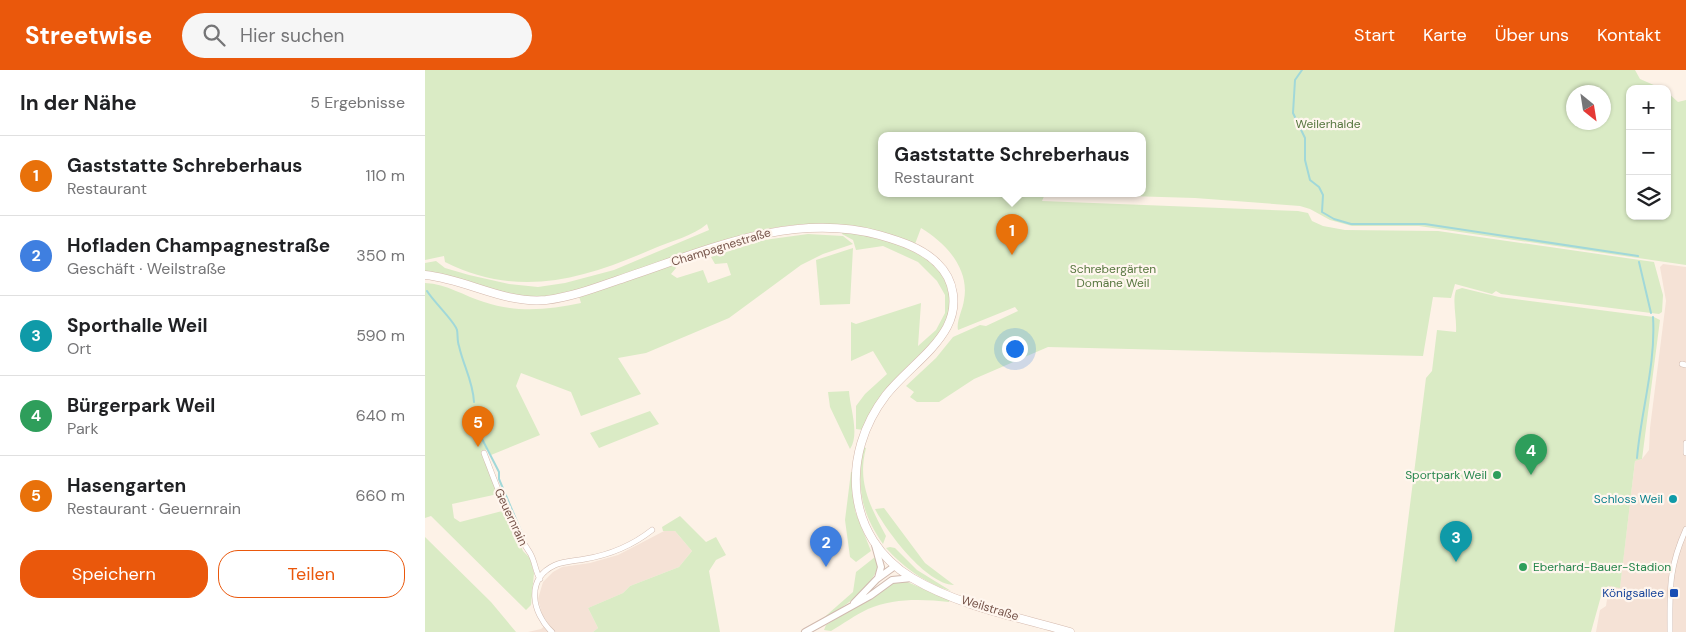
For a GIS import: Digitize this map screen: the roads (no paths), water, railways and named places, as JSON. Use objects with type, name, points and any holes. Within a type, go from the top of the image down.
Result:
[{"type":"main road","name":"Champagnestraße","points":[[425,275],[447,279],[507,297],[540,300],[577,293],[738,240],[778,230],[826,227],[854,230],[895,240],[924,252],[939,264],[947,276],[953,294],[953,308],[944,331],[887,394],[873,414],[863,436],[856,467],[857,497],[861,517],[883,560],[895,566]]},
{"type":"main road","name":"Weilstraße","points":[[895,566],[913,578],[953,596],[1070,632]]},
{"type":"street","points":[[1686,443],[1686,453]]},
{"type":"street","name":"Geuernrain","points":[[484,453],[502,499],[524,546],[531,555],[540,578]]},
{"type":"street","points":[[1670,632],[1672,568],[1675,552],[1686,529]]},
{"type":"street","points":[[552,632],[541,621],[535,606],[535,592],[540,578],[547,570],[557,564],[612,552],[637,540],[652,530]]},
{"type":"street","points":[[877,579],[883,560]]},
{"type":"street","points":[[852,606],[877,579],[895,566]]},
{"type":"street","points":[[885,585],[895,566]]},
{"type":"street","points":[[805,632],[899,578],[913,578]]},
{"type":"waterway","points":[[1302,70],[1295,80],[1293,113],[1305,138],[1305,160],[1310,180],[1319,187],[1323,195],[1322,212],[1334,219],[1351,224],[1425,224],[1638,256]]},
{"type":"waterway","points":[[1639,262],[1651,313]]},
{"type":"waterway","points":[[427,291],[457,330],[458,344],[472,387],[474,402]]},
{"type":"waterway","points":[[1637,458],[1650,370],[1653,317]]},
{"type":"waterway","points":[[475,409],[478,431],[499,472],[499,479],[526,543]]},
{"type":"place","name":"Gaststatte Schreberhaus","points":[[1012,255]]},
{"type":"place","name":"Hasengarten","points":[[478,447]]},
{"type":"place","name":"Sportpark Weil","points":[[1497,475]]},
{"type":"place","name":"Bürgerpark Weil","points":[[1531,475]]},
{"type":"place","name":"Schloss Weil","points":[[1673,499]]},
{"type":"place","name":"Sporthalle Weil","points":[[1456,562]]},
{"type":"place","name":"Hofladen Champagnestraße","points":[[826,567]]},
{"type":"place","name":"Eberhard-Bauer-Stadion","points":[[1523,567]]},
{"type":"place","name":"Königsallee","points":[[1674,593]]},
{"type":"park label","name":"Weilerhalde","points":[[1328,124]]},
{"type":"park label","name":"Schrebergärten Domäne Weil","points":[[1113,276]]}]
